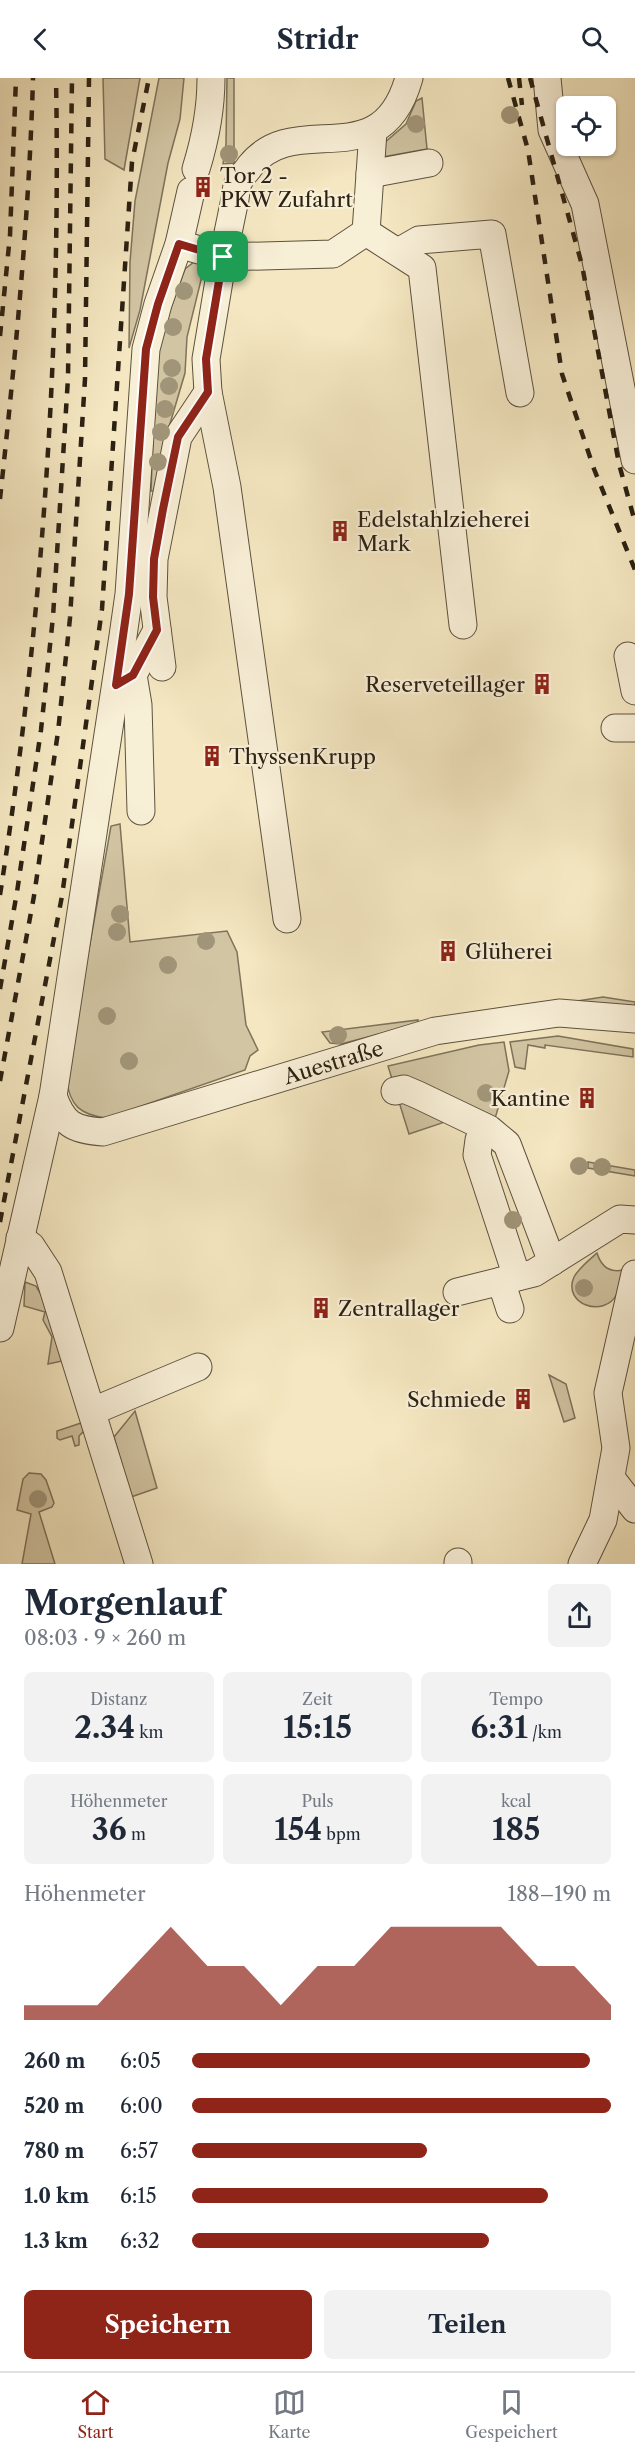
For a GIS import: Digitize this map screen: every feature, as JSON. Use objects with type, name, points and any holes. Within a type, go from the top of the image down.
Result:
[{"type":"lane","points":[[0,1328],[53,1096],[124,680],[146,349],[158,304],[179,244],[206,127],[211,78]]},
{"type":"lane","points":[[287,919],[227,486],[208,392],[206,359],[238,181],[255,160],[271,149],[286,143],[356,137],[373,131],[386,122],[396,109],[409,78]]},
{"type":"lane","points":[[547,78],[552,130],[585,204],[635,460]]},
{"type":"lane","points":[[366,232],[373,131]]},
{"type":"lane","points":[[370,174],[429,163]]},
{"type":"lane","points":[[179,244],[223,257],[333,254],[366,232]]},
{"type":"lane","points":[[366,232],[422,268],[463,625]]},
{"type":"lane","points":[[398,252],[419,240],[492,234],[520,393]]},
{"type":"lane","points":[[162,667],[153,597],[154,559],[178,437],[208,392]]},
{"type":"lane","points":[[124,680],[157,630]]},
{"type":"lane","points":[[623,658],[635,691]]},
{"type":"lane","points":[[124,680],[138,705],[141,811]]},
{"type":"lane","name":"Auestraße","points":[[53,1096],[64,1119],[73,1127],[103,1132],[435,1031],[559,1013],[635,1019]]},
{"type":"lane","points":[[395,1091],[404,1089],[484,1127],[507,1144],[552,1262]]},
{"type":"lane","points":[[484,1127],[477,1155],[509,1279],[510,1309]]},
{"type":"lane","points":[[457,1292],[534,1273],[620,1219],[635,1220]]},
{"type":"lane","points":[[20,1238],[31,1246],[48,1272],[140,1564]]},
{"type":"lane","points":[[582,1564],[603,1520],[616,1448],[608,1393],[635,1274]]},
{"type":"lane","points":[[93,1411],[198,1366]]},
{"type":"lane","points":[[610,1478],[635,1509]]},
{"type":"shaded area","points":[[103,78],[140,78],[124,170],[105,159]]},
{"type":"shaded area","points":[[159,78],[184,78],[180,119],[168,163],[140,310],[129,348],[130,262],[135,201]]},
{"type":"shaded area","points":[[227,78],[234,78],[234,163],[223,164],[226,144]]},
{"type":"shaded area","points":[[422,98],[427,149],[377,158],[375,151],[406,124],[416,101]]},
{"type":"shaded area","points":[[199,258],[202,261],[203,272],[187,337],[185,373],[164,444],[159,491],[151,491],[156,359],[185,269]]},
{"type":"shaded area","points":[[120,824],[130,942],[227,931],[237,952],[246,1025],[258,1050],[250,1056],[245,1070],[107,1118],[90,1114],[78,1107],[70,1096],[66,1078],[111,826]]},
{"type":"shaded area","points":[[603,997],[635,1002],[635,1009],[577,1001]]},
{"type":"shaded area","points":[[418,1020],[417,1024],[341,1044],[330,1043],[322,1032]]},
{"type":"shaded area","points":[[558,1036],[633,1049],[633,1057],[545,1045],[545,1048],[528,1045],[525,1069],[515,1067],[510,1042]]},
{"type":"shaded area","points":[[504,1042],[509,1071],[494,1122],[392,1079],[388,1066],[479,1045]]},
{"type":"shaded area","points":[[407,1099],[443,1121],[442,1123],[409,1134],[399,1102]]},
{"type":"shaded area","points":[[588,1162],[635,1170],[635,1176],[588,1168]]},
{"type":"shaded area","points":[[597,1253],[606,1268],[623,1270],[617,1294],[611,1302],[595,1307],[579,1301],[572,1287],[576,1274]]},
{"type":"shaded area","points":[[25,1282],[36,1286],[42,1296],[62,1361],[48,1364],[52,1337],[43,1320],[45,1312],[24,1306]]},
{"type":"shaded area","points":[[549,1375],[566,1384],[575,1418],[564,1422]]},
{"type":"shaded area","points":[[135,1411],[157,1488],[131,1497],[114,1437]]},
{"type":"shaded area","points":[[81,1423],[84,1431],[79,1436],[79,1445],[75,1446],[72,1436],[60,1440],[57,1438],[57,1431]]},
{"type":"shaded area","points":[[29,1473],[41,1474],[46,1480],[54,1503],[52,1507],[39,1512],[55,1564],[22,1564],[31,1514],[17,1510],[23,1479]]},
{"type":"railway","points":[[0,336],[10,235],[16,78]]},
{"type":"railway","points":[[0,499],[25,236],[33,78]]},
{"type":"railway","points":[[0,895],[27,692],[46,488],[55,283],[56,78]]},
{"type":"railway","points":[[0,989],[41,730],[53,617],[68,378],[72,78]]},
{"type":"railway","points":[[0,1081],[34,896],[58,732],[70,618],[85,379],[89,78]]},
{"type":"railway","points":[[0,1222],[62,896],[102,609],[132,162],[149,78]]},
{"type":"railway","points":[[508,78],[528,150],[562,374],[594,469],[635,570]]},
{"type":"railway","points":[[519,78],[522,105]]},
{"type":"railway","points":[[530,78],[582,265],[619,464],[635,522]]},
{"type":"place","name":"Tor 2 - PKW Zufahrt","points":[[203,187]]},
{"type":"place","name":"Edelstahlzieherei Mark","points":[[340,531]]},
{"type":"place","name":"Reserveteillager","points":[[542,684]]},
{"type":"place","name":"ThyssenKrupp","points":[[212,756]]},
{"type":"place","name":"Glüherei","points":[[448,951]]},
{"type":"place","name":"Kantine","points":[[587,1098]]},
{"type":"place","name":"Zentrallager","points":[[321,1308]]},
{"type":"place","name":"Schmiede","points":[[523,1399]]},
{"type":"route","points":[[179,244],[223,257],[206,359],[208,392],[178,437],[154,559],[153,597],[157,630],[133,675],[116,685],[129,594],[142,371],[149,331],[179,244]]}]
